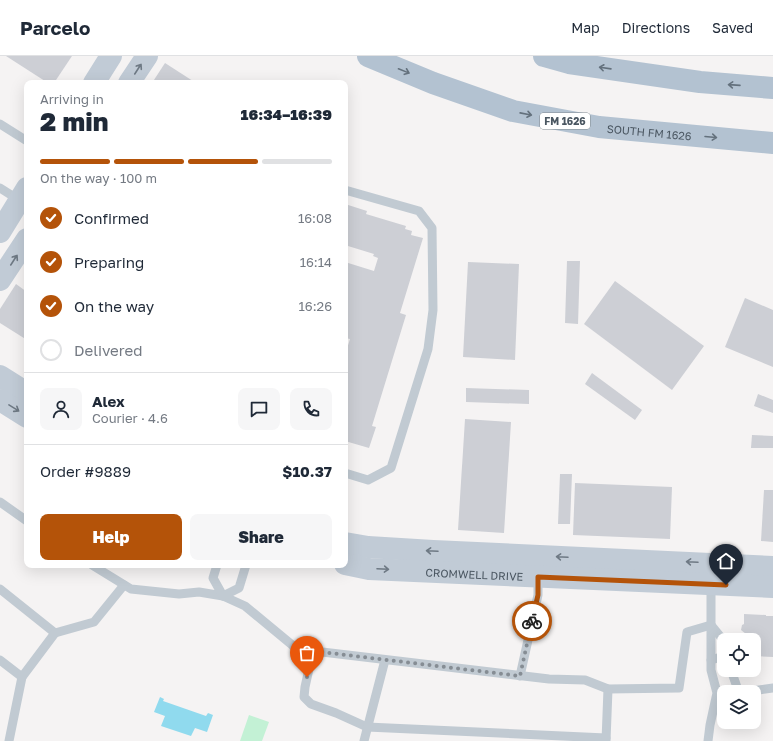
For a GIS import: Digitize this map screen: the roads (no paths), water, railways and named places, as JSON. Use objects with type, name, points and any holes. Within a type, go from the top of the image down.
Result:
[{"type":"main road","name":"SOUTH FM 1626","points":[[368,56],[433,83],[513,111],[599,127],[773,143]]},
{"type":"main road","points":[[544,56],[569,63],[700,82],[773,88]]},
{"type":"street","points":[[96,80],[111,56]]},
{"type":"street","points":[[131,80],[147,56]]},
{"type":"street","points":[[0,232],[23,194]]},
{"type":"street","points":[[0,280],[24,244]]},
{"type":"street","points":[[0,376],[24,391]]},
{"type":"street","points":[[0,400],[24,415]]},
{"type":"street","name":"CROMWELL DRIVE","points":[[348,544],[368,547],[773,567]]},
{"type":"street","name":"CROMWELL DRIVE","points":[[348,565],[369,569],[773,587]]},
{"type":"lane","points":[[0,124],[24,139]]},
{"type":"lane","points":[[0,188],[23,194]]},
{"type":"lane","points":[[348,191],[419,211],[432,228],[433,310],[428,349],[391,468],[368,480],[348,474]]},
{"type":"lane","points":[[0,502],[24,518]]},
{"type":"lane","points":[[97,568],[131,589],[172,594],[200,592],[223,596],[245,606],[297,649],[520,676],[549,679],[585,680],[608,689],[679,688],[686,632],[711,625]]},
{"type":"lane","points":[[216,568],[213,578],[223,596]]},
{"type":"lane","points":[[223,596],[239,588],[245,568]]},
{"type":"lane","points":[[520,676],[538,595],[538,577]]},
{"type":"lane","points":[[711,584],[711,670],[718,685]]},
{"type":"lane","points":[[9,741],[22,676],[55,633],[94,622],[124,585]]},
{"type":"lane","points":[[0,589],[55,633]]},
{"type":"lane","points":[[711,625],[718,633]]},
{"type":"lane","points":[[313,651],[304,697],[311,704],[367,727],[606,740],[608,689]]},
{"type":"lane","points":[[711,660],[717,658]]},
{"type":"lane","points":[[0,660],[22,676]]},
{"type":"lane","points":[[364,741],[385,660]]},
{"type":"lane","points":[[761,690],[773,688]]},
{"type":"lane","points":[[708,741],[710,725],[717,706]]},
{"type":"water","points":[[160,697],[164,699],[163,701],[206,716],[208,713],[213,715],[207,732],[195,728],[191,736],[161,726],[165,716],[154,712]]}]
